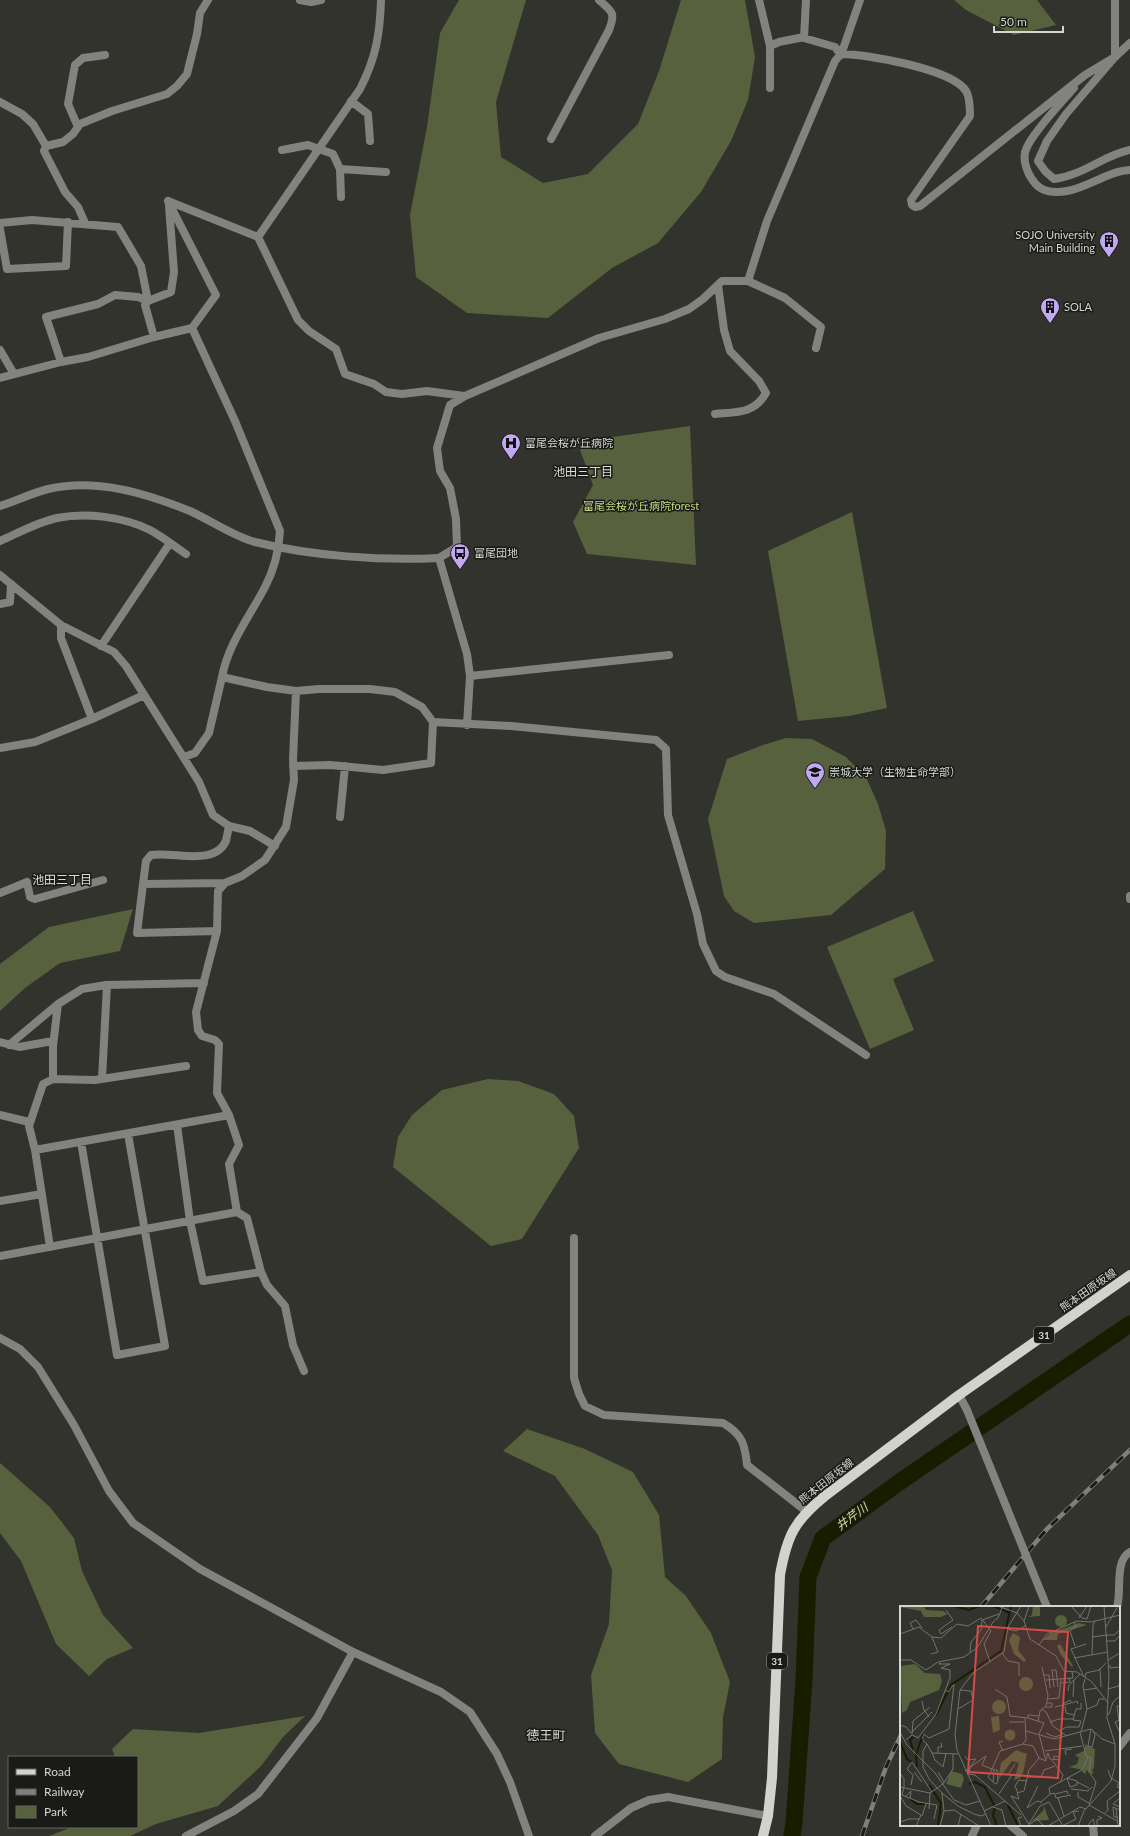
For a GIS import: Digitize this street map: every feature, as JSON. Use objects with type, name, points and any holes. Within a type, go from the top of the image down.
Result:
[{"type":"main road","name":"熊本田原坂線","points":[[763,1836],[768,1816],[772,1778],[780,1575],[784,1551],[793,1529],[806,1511],[959,1395],[1130,1275]]},
{"type":"street","points":[[46,146],[63,142],[73,134],[80,124],[112,111],[167,94],[177,86],[187,74],[197,34],[200,13],[208,0]]},
{"type":"street","points":[[300,0],[311,2],[321,0]]},
{"type":"street","points":[[258,237],[319,150],[370,70],[378,46],[381,0]]},
{"type":"street","points":[[552,139],[610,30],[614,19],[612,13],[599,0]]},
{"type":"street","points":[[759,0],[770,46],[770,88]]},
{"type":"street","points":[[804,37],[806,0]]},
{"type":"street","points":[[748,281],[768,221],[784,180],[835,61],[841,55],[860,0]]},
{"type":"street","points":[[1115,0],[1115,57]]},
{"type":"street","points":[[770,46],[779,42],[804,37],[835,47],[841,55]]},
{"type":"street","points":[[1130,43],[1115,57],[1066,114],[1048,141],[1038,161],[1045,171],[1054,179],[1069,177],[1113,156],[1130,150]]},
{"type":"street","points":[[841,55],[858,54],[922,68],[944,76],[957,83],[967,92],[970,116],[911,200],[912,205],[915,207],[926,201],[1085,75],[1115,57]]},
{"type":"street","points":[[78,127],[68,104],[75,65],[83,58],[105,55]]},
{"type":"street","points":[[1085,75],[1026,148],[1025,162],[1028,174],[1036,186],[1052,192],[1068,191],[1119,170],[1130,170]]},
{"type":"street","points":[[351,101],[368,114],[370,141]]},
{"type":"street","points":[[0,102],[22,114],[33,124],[46,146],[44,151],[65,192],[78,207],[85,223]]},
{"type":"street","points":[[282,150],[308,145],[333,154],[340,169],[341,197]]},
{"type":"street","points":[[340,169],[386,172]]},
{"type":"street","points":[[168,201],[258,237],[298,320],[309,331],[336,349],[345,374],[374,384],[386,392],[402,394],[427,391],[465,396]]},
{"type":"street","points":[[61,362],[46,317],[98,304],[115,296],[138,297],[148,301],[171,292],[174,272],[168,201]]},
{"type":"street","points":[[0,378],[61,362],[88,357],[154,337],[192,328],[216,295],[168,201]]},
{"type":"street","points":[[0,223],[32,220],[85,223],[118,227],[141,266],[148,301],[146,305],[154,337]]},
{"type":"street","points":[[0,229],[7,269],[66,266],[68,222]]},
{"type":"street","points":[[0,506],[48,489],[95,485],[146,495],[190,512],[254,542],[279,547],[400,560],[439,558],[457,547],[457,540],[456,519],[450,488],[440,471],[437,448],[450,405],[465,396],[599,338],[672,317],[689,309],[703,299],[722,281],[748,281],[785,298],[821,327],[816,348]]},
{"type":"street","points":[[715,414],[746,411],[760,404],[766,393],[759,381],[730,351],[724,330],[718,285]]},
{"type":"street","points":[[184,757],[195,752],[209,733],[222,677],[233,644],[266,586],[279,547],[280,531],[235,421],[192,328]]},
{"type":"street","points":[[0,350],[14,374]]},
{"type":"street","points":[[0,541],[55,518],[74,516],[99,517],[127,522],[150,530],[186,554]]},
{"type":"street","points":[[101,646],[170,543]]},
{"type":"street","points":[[439,558],[467,654],[470,676],[467,725]]},
{"type":"street","points":[[0,575],[61,625],[114,652],[126,666],[184,757],[199,782],[213,815],[229,826],[250,831],[275,846]]},
{"type":"street","points":[[0,604],[10,602],[11,584]]},
{"type":"street","points":[[61,625],[61,638],[92,719]]},
{"type":"street","points":[[470,676],[669,655]]},
{"type":"street","points":[[222,677],[267,687],[296,691],[319,689],[370,689],[395,692],[422,708],[433,722],[431,763],[383,770],[345,766],[293,766]]},
{"type":"street","points":[[143,884],[225,883],[242,876],[265,860],[286,826],[294,780],[293,766],[296,691]]},
{"type":"street","points":[[0,748],[34,742],[92,719],[144,695]]},
{"type":"street","points":[[433,722],[467,725],[511,726],[656,740],[666,749],[668,815],[697,914],[703,944],[716,970],[725,977],[774,994],[866,1055]]},
{"type":"street","points":[[340,817],[345,766]]},
{"type":"street","points":[[217,931],[138,933],[146,861],[152,855],[162,853],[204,856],[215,853],[225,842],[229,826]]},
{"type":"street","points":[[0,893],[27,882],[30,897],[35,899],[103,880]]},
{"type":"street","points":[[225,883],[218,891],[217,931],[196,1012],[198,1030],[202,1036],[215,1040],[219,1044],[217,1093],[229,1115],[239,1145],[229,1164],[236,1212]]},
{"type":"street","points":[[9,1045],[58,1004],[82,989],[107,985],[204,983]]},
{"type":"street","points":[[102,1079],[107,985]]},
{"type":"street","points":[[53,1079],[53,1041],[58,1004]]},
{"type":"street","points":[[0,1042],[19,1047],[53,1041]]},
{"type":"street","points":[[50,1247],[35,1150],[29,1122],[43,1084],[53,1079],[102,1079],[186,1066]]},
{"type":"street","points":[[0,1115],[29,1122]]},
{"type":"street","points":[[35,1150],[229,1115]]},
{"type":"street","points":[[177,1125],[190,1221],[203,1281],[261,1272]]},
{"type":"street","points":[[81,1142],[117,1355],[166,1346],[128,1134]]},
{"type":"street","points":[[0,1201],[42,1194]]},
{"type":"street","points":[[0,1256],[236,1212],[247,1218],[261,1272],[266,1285],[285,1306],[293,1345],[304,1370]]},
{"type":"street","points":[[574,1238],[574,1378],[585,1406],[604,1414],[723,1423],[731,1428],[745,1445],[747,1465],[806,1511]]},
{"type":"street","points":[[0,1338],[20,1349],[38,1367],[74,1425],[109,1491],[133,1523],[200,1569],[353,1652],[441,1692],[470,1712],[497,1754],[510,1782],[529,1836]]},
{"type":"street","points":[[959,1395],[967,1410],[1047,1606]]},
{"type":"street","points":[[1117,1606],[1122,1562],[1126,1554],[1130,1552]]},
{"type":"street","points":[[186,1836],[234,1811],[258,1794],[317,1718],[353,1652]]},
{"type":"street","points":[[1120,1746],[1130,1733]]},
{"type":"street","points":[[595,1836],[631,1808],[649,1800],[661,1798],[768,1816]]},
{"type":"street","points":[[972,1836],[977,1826]]},
{"type":"street","points":[[1011,1826],[1023,1836]]},
{"type":"street","points":[[1093,1826],[1094,1836]]},
{"type":"green space","points":[[459,0],[526,0],[496,102],[501,157],[543,183],[588,174],[638,124],[659,71],[681,0],[745,0],[755,57],[748,100],[731,141],[701,192],[658,243],[612,268],[548,318],[467,313],[416,277],[410,215],[427,127],[440,33]]},
{"type":"green space","points":[[954,0],[1037,0],[1056,25],[1014,35],[966,10]]},
{"type":"green space","name":"富尾会桜が丘病院forest","points":[[690,426],[696,565],[587,554],[573,522],[593,485],[577,442]]},
{"type":"green space","points":[[852,512],[887,708],[849,716],[798,721],[768,551]]},
{"type":"green space","points":[[786,738],[812,739],[846,757],[866,777],[878,804],[886,831],[885,869],[831,915],[754,923],[734,911],[724,896],[708,819],[727,759]]},
{"type":"green space","points":[[133,909],[120,951],[60,963],[25,988],[0,1011],[0,964],[49,927]]},
{"type":"green space","points":[[913,911],[934,961],[893,979],[914,1030],[870,1049],[827,947]]},
{"type":"green space","points":[[488,1079],[518,1081],[554,1094],[574,1116],[579,1148],[522,1239],[491,1246],[393,1167],[398,1137],[412,1115],[442,1090]]},
{"type":"green space","points":[[527,1429],[585,1449],[633,1472],[659,1515],[665,1577],[686,1596],[711,1633],[730,1682],[723,1717],[722,1759],[688,1782],[619,1764],[595,1733],[591,1675],[609,1624],[612,1570],[598,1535],[555,1476],[503,1451]]},
{"type":"green space","points":[[0,1463],[50,1507],[74,1538],[82,1571],[103,1615],[133,1648],[107,1659],[89,1676],[56,1644],[21,1561],[0,1533]]},
{"type":"green space","points":[[305,1716],[283,1737],[261,1766],[218,1806],[156,1824],[130,1836],[49,1836],[69,1828],[138,1828],[138,1756],[115,1756],[112,1749],[133,1729],[199,1733]]},
{"type":"waterway","name":"井芹川","points":[[792,1836],[804,1680],[808,1577],[823,1538],[901,1481],[1130,1324]]},
{"type":"railway","points":[[982,1606],[1047,1529],[1130,1450]]},
{"type":"railway","points":[[862,1836],[886,1767],[900,1737]]},
{"type":"place","name":"SOJO University Main Building","points":[[1109,258]]},
{"type":"place","name":"SOLA","points":[[1050,324]]},
{"type":"place","name":"富尾会桜が丘病院","points":[[511,460]]},
{"type":"place","name":"富尾団地","points":[[460,570]]},
{"type":"place","name":"崇城大学（生物生命学部）","points":[[815,789]]},
{"type":"district","name":"池田三丁目","points":[[583,472]]},
{"type":"district","name":"池田三丁目","points":[[62,880]]},
{"type":"district","name":"徳王町","points":[[546,1735]]}]
